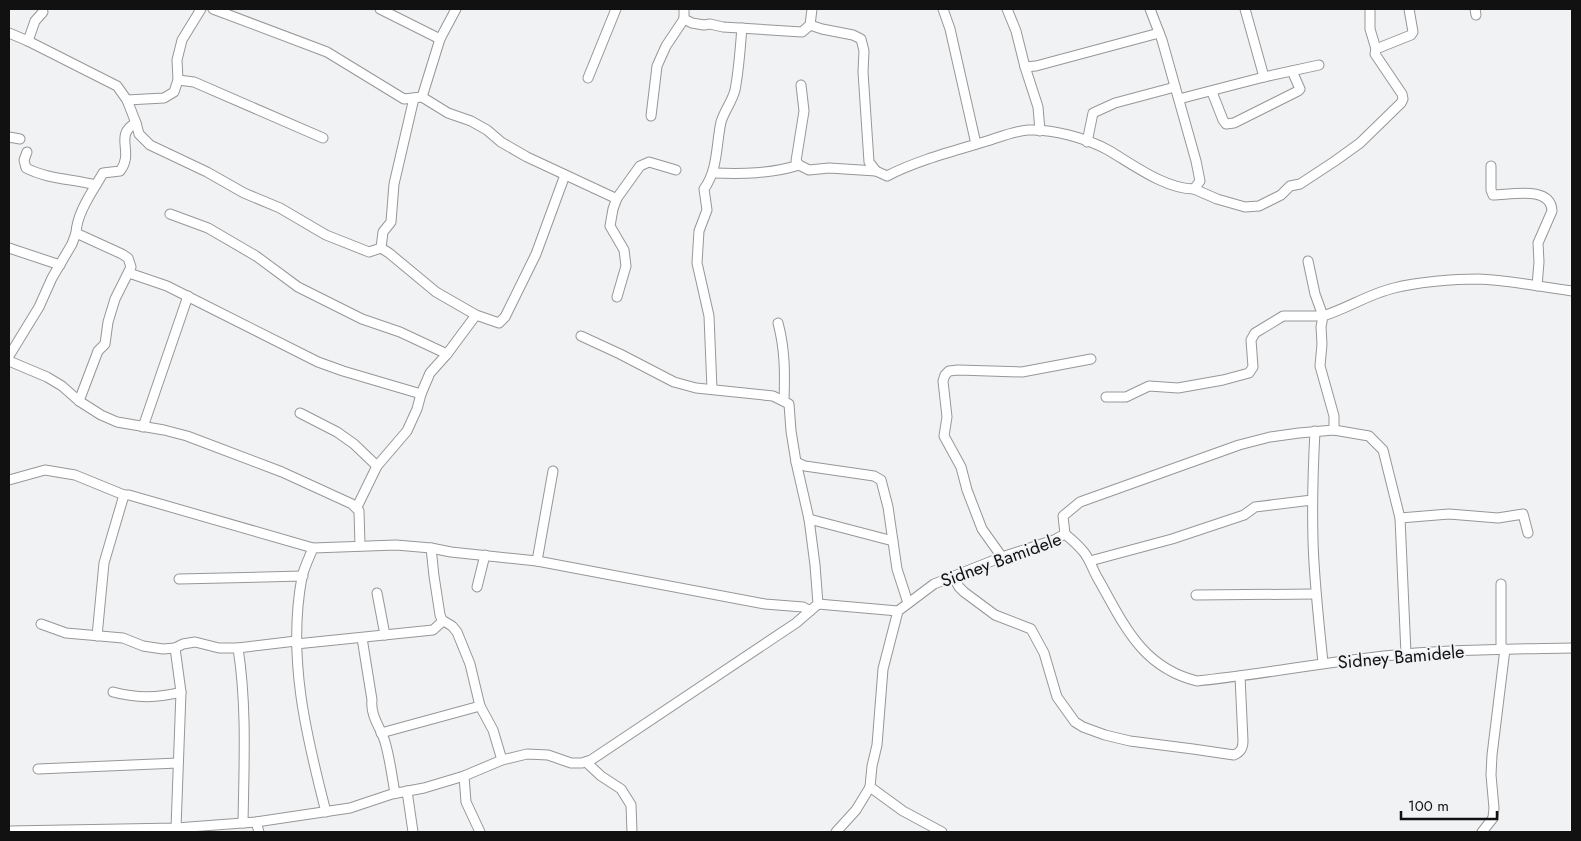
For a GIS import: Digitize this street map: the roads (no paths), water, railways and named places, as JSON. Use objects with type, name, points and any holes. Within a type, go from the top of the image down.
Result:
[{"type":"street","points":[[127,100],[164,98],[174,92],[178,80],[177,60],[182,40],[201,9]]},
{"type":"street","points":[[213,9],[327,52],[404,99],[418,98],[448,113],[470,121],[487,130],[501,142],[565,175],[618,198]]},
{"type":"street","points":[[380,9],[440,39]]},
{"type":"street","points":[[381,248],[383,232],[391,222],[394,184],[418,98],[440,39],[456,9]]},
{"type":"street","points":[[588,78],[616,9]]},
{"type":"street","points":[[651,116],[657,66],[666,46],[684,19],[684,9]]},
{"type":"street","points":[[684,19],[692,23],[704,25],[802,32],[810,25],[812,9]]},
{"type":"street","points":[[943,9],[950,29],[976,144]]},
{"type":"street","points":[[1007,9],[1016,31],[1038,107],[1040,130]]},
{"type":"street","points":[[1152,9],[1196,161],[1199,175],[1198,189]]},
{"type":"street","points":[[1245,9],[1264,77]]},
{"type":"street","points":[[713,173],[741,174],[780,171],[799,166],[809,170],[829,168],[876,171],[887,176],[900,169],[1019,131],[1040,130],[1057,132],[1106,149],[1160,180],[1198,189],[1246,207],[1259,206],[1281,195],[1290,186],[1300,184],[1360,143],[1401,103],[1403,99],[1402,94],[1375,54],[1376,48],[1370,29],[1370,9]]},
{"type":"street","points":[[1376,48],[1410,35],[1413,32],[1409,9]]},
{"type":"street","points":[[28,41],[35,21],[43,12]]},
{"type":"street","points":[[810,25],[822,30],[858,36],[862,40],[869,162],[876,171]]},
{"type":"street","points":[[712,389],[709,316],[697,263],[699,231],[707,210],[704,189],[710,182],[713,173],[722,120],[735,89],[742,28]]},
{"type":"street","points":[[9,33],[117,86],[127,100],[139,134],[150,145],[160,151],[207,172],[244,193],[280,208],[326,235],[369,252],[381,248]]},
{"type":"street","points":[[1025,66],[1036,66],[1159,33]]},
{"type":"street","points":[[1179,99],[1319,65]]},
{"type":"street","points":[[1212,92],[1223,120],[1226,124],[1234,123],[1298,91],[1300,89],[1292,71]]},
{"type":"street","points":[[178,80],[194,82],[323,138]]},
{"type":"street","points":[[799,166],[796,161],[804,111],[801,85]]},
{"type":"street","points":[[1087,142],[1093,113],[1115,103],[1175,87]]},
{"type":"street","points":[[9,356],[39,307],[72,244],[80,214],[103,173],[120,170],[124,165],[126,154],[125,133],[128,128],[136,123]]},
{"type":"street","points":[[9,137],[20,139]]},
{"type":"street","points":[[27,152],[24,160],[28,169],[42,174],[96,185]]},
{"type":"street","points":[[617,297],[626,266],[624,250],[610,226],[613,210],[618,198],[640,166],[649,162],[676,170]]},
{"type":"street","points":[[1491,166],[1491,190],[1493,195],[1538,194],[1545,198],[1552,207],[1538,243],[1537,286]]},
{"type":"street","points":[[381,248],[436,292],[476,315],[499,323],[505,317],[536,254],[565,175]]},
{"type":"street","points":[[170,214],[208,228],[256,256],[298,287],[362,319],[400,332],[447,354]]},
{"type":"street","points":[[76,233],[107,246],[128,258],[131,267],[115,299],[108,322],[105,344],[98,351],[79,401]]},
{"type":"street","points":[[9,248],[60,265]]},
{"type":"street","points":[[1308,261],[1315,294],[1323,316],[1320,366],[1334,416],[1334,430]]},
{"type":"street","points":[[129,273],[168,286],[318,362],[421,394]]},
{"type":"street","points":[[1106,397],[1126,397],[1149,386],[1170,388],[1190,386],[1249,373],[1252,367],[1251,340],[1255,333],[1283,316],[1323,316],[1369,295],[1415,284],[1477,279],[1572,291]]},
{"type":"street","points":[[143,427],[188,296]]},
{"type":"street","points":[[357,507],[378,466],[407,431],[418,410],[421,394],[430,373],[447,354],[476,315]]},
{"type":"street","points":[[778,323],[784,344],[786,371],[784,400]]},
{"type":"street","points":[[581,336],[669,380],[696,388],[773,396],[789,404],[791,431],[800,467],[816,565],[818,604]]},
{"type":"street","points":[[1002,557],[982,529],[967,490],[961,466],[944,436],[947,417],[943,382],[945,375],[949,371],[958,370],[1022,372],[1091,359]]},
{"type":"street","points":[[9,361],[47,376],[79,401],[101,415],[117,422],[187,436],[282,472],[357,507],[359,511],[360,546]]},
{"type":"street","points":[[300,413],[338,432],[378,466]]},
{"type":"street","points":[[1066,534],[1063,516],[1080,502],[1239,445],[1270,437],[1315,431],[1334,430],[1370,436],[1384,450],[1400,518],[1406,654]]},
{"type":"street","points":[[1315,431],[1312,500],[1316,594],[1323,663]]},
{"type":"street","points":[[800,467],[877,476],[881,480],[884,488],[897,569],[908,603]]},
{"type":"street","points":[[9,480],[45,470],[75,474],[124,495],[313,548],[396,545],[537,561],[765,604],[803,607],[810,611]]},
{"type":"street","points":[[537,561],[553,471]]},
{"type":"street","points":[[96,636],[104,563],[124,495]]},
{"type":"street","points":[[1090,561],[1172,539],[1244,515],[1255,508],[1312,500]]},
{"type":"street","points":[[1400,518],[1449,514],[1498,518],[1523,514],[1528,533]]},
{"type":"street","points":[[809,519],[893,541]]},
{"type":"street","name":"Sidney Bamidele","points":[[898,611],[934,584],[1066,534],[1090,561],[1091,568],[1124,626],[1150,658],[1179,676],[1197,681],[1323,663],[1406,654],[1572,648]]},
{"type":"street","points":[[313,548],[303,576],[296,642],[301,702],[326,812]]},
{"type":"street","points":[[431,548],[440,616],[457,632],[470,664],[480,706],[493,730],[502,760]]},
{"type":"street","points":[[477,587],[485,555]]},
{"type":"street","points":[[179,578],[303,576]]},
{"type":"street","points":[[953,576],[959,588],[995,615],[1031,629],[1044,653],[1057,697],[1070,717],[1083,727],[1130,741],[1193,748],[1234,756],[1243,748],[1240,676]]},
{"type":"street","points":[[1482,832],[1493,818],[1494,808],[1491,775],[1492,755],[1503,649],[1501,584]]},
{"type":"street","points":[[377,593],[384,635]]},
{"type":"street","points":[[1196,595],[1316,594]]},
{"type":"street","points":[[9,831],[176,828],[256,822],[350,808],[464,776],[502,760],[534,754],[548,755],[571,763],[586,762],[736,664],[796,623],[818,604],[898,611],[883,670],[878,738],[870,787],[856,810],[836,832]]},
{"type":"street","points":[[41,624],[66,633],[123,638],[149,647],[163,649],[175,648],[183,644],[195,642],[219,648],[238,648],[362,638],[433,630],[444,621]]},
{"type":"street","points":[[362,638],[372,706],[387,751],[395,794]]},
{"type":"street","points":[[175,648],[181,692],[176,828]]},
{"type":"street","points":[[238,648],[244,728],[243,823]]},
{"type":"street","points":[[113,692],[126,695],[167,696],[181,692]]},
{"type":"street","points":[[382,734],[480,706]]},
{"type":"street","points":[[586,762],[601,776],[621,789],[631,805],[632,832]]},
{"type":"street","points":[[38,769],[178,763]]},
{"type":"street","points":[[464,776],[466,802],[480,832]]},
{"type":"street","points":[[870,787],[903,811],[942,832]]},
{"type":"street","points":[[407,791],[413,832]]},
{"type":"street","points":[[256,822],[259,832]]}]
